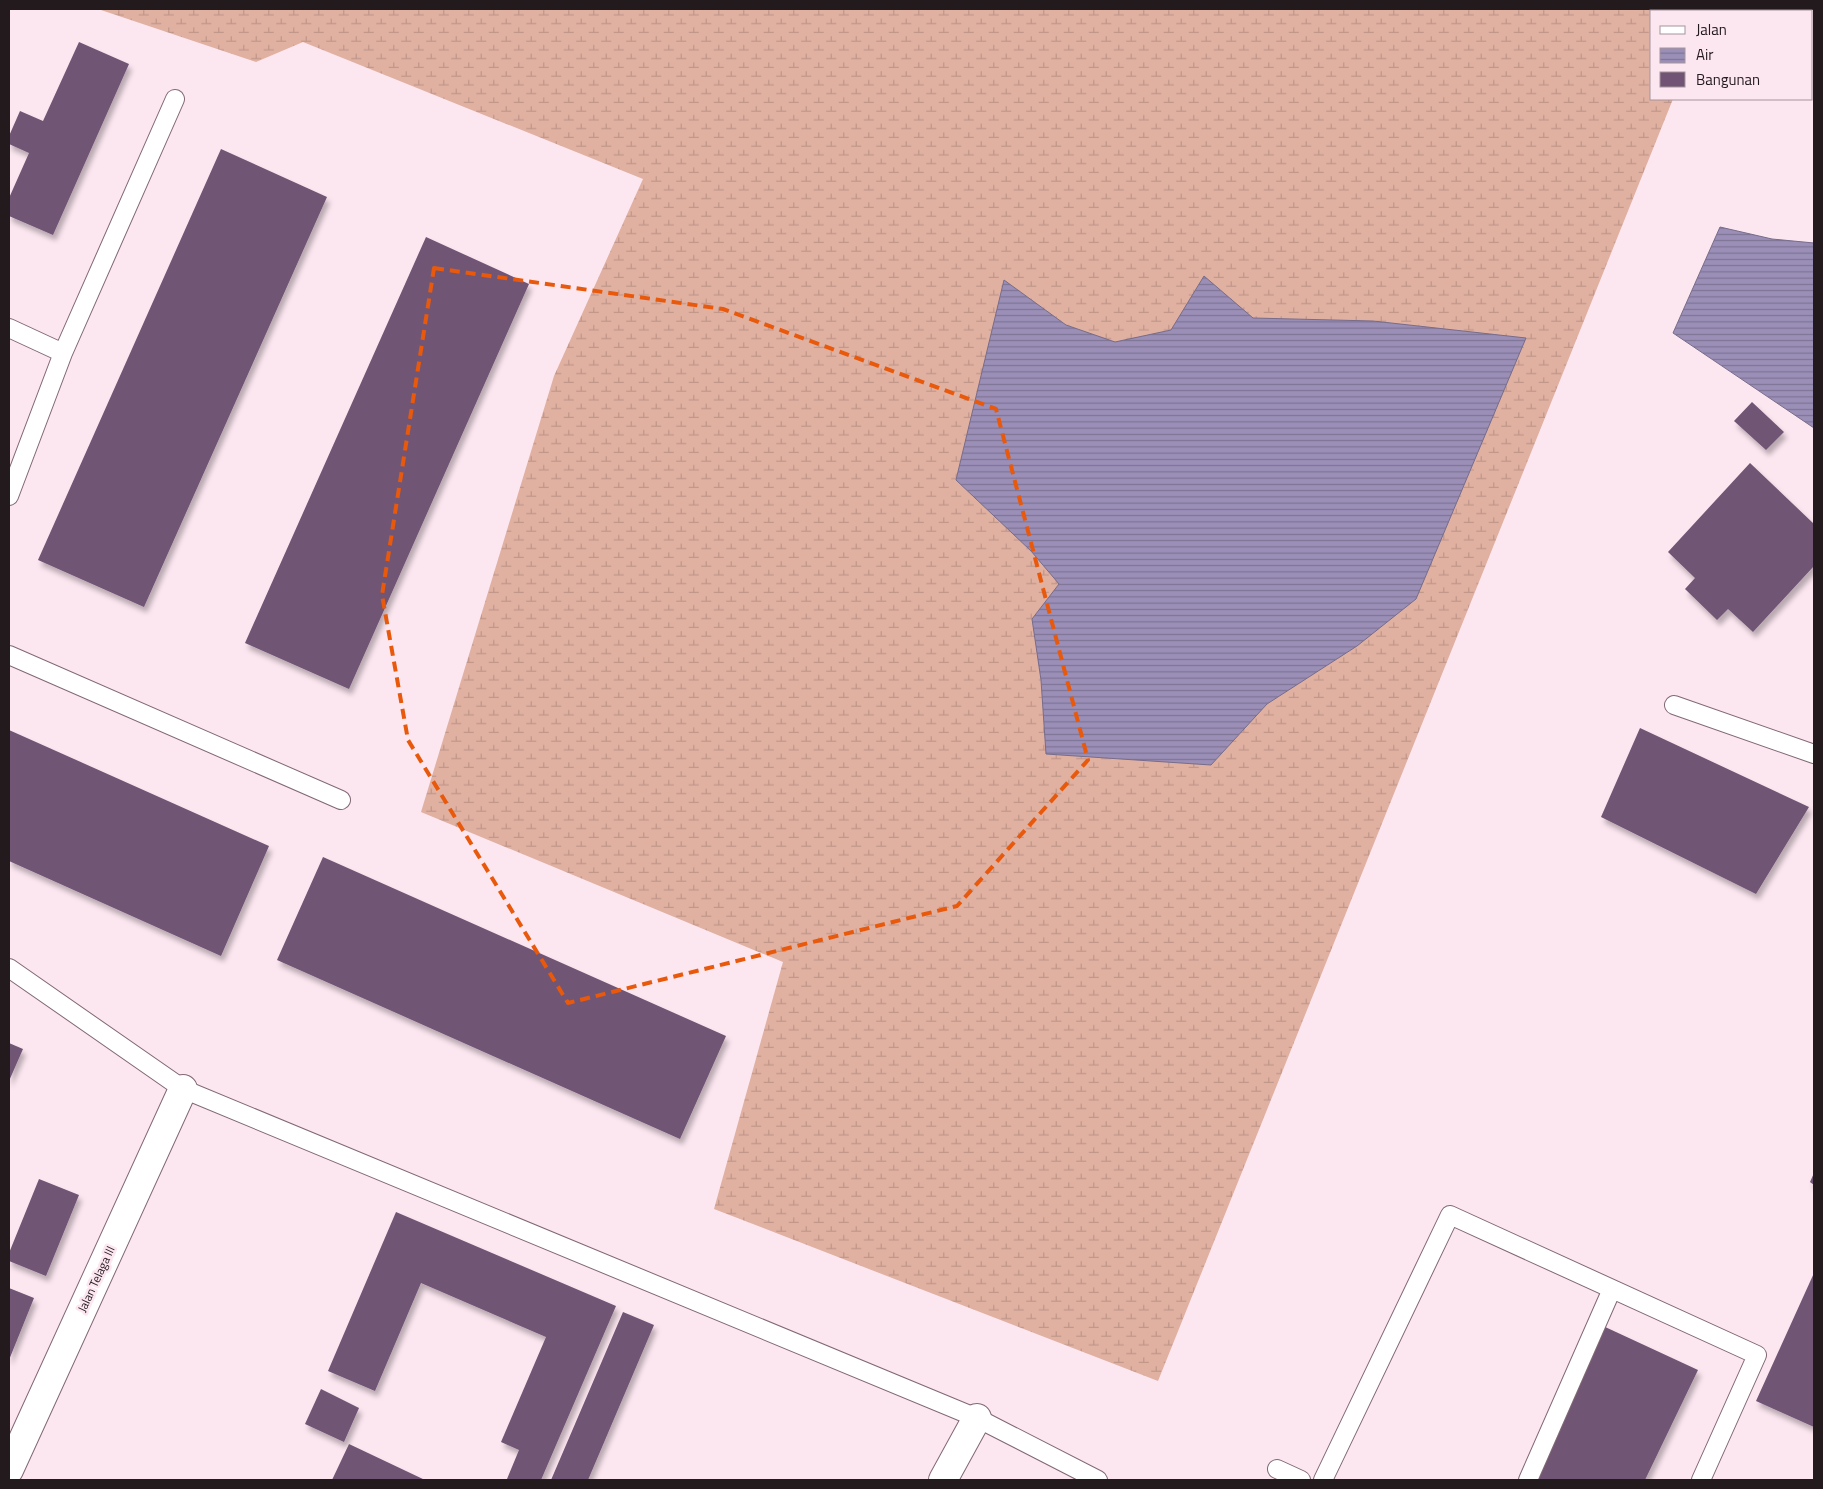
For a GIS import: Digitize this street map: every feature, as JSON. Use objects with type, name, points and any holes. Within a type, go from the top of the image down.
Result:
[{"type":"street","name":"Jalan Telaga III","points":[[9,1470],[183,1089]]},
{"type":"street","points":[[943,1480],[977,1418]]},
{"type":"lane","points":[[9,496],[63,353],[174,99]]},
{"type":"lane","points":[[9,328],[63,353]]},
{"type":"lane","points":[[9,656],[341,800]]},
{"type":"lane","points":[[1674,705],[1814,754]]},
{"type":"lane","points":[[9,968],[183,1089],[977,1418],[1098,1480]]},
{"type":"lane","points":[[1323,1480],[1450,1215],[1758,1355],[1701,1480]]},
{"type":"lane","points":[[1528,1480],[1612,1289]]},
{"type":"lane","points":[[1277,1469],[1301,1480]]},
{"type":"highlighted area","points":[[434,268],[723,309],[996,409],[1088,760],[957,906],[568,1003],[408,740],[382,595]]},
{"type":"green space","points":[[98,9],[1709,9],[1650,10],[1650,100],[1673,100],[1158,1381],[714,1209],[783,962],[421,812],[554,376],[643,179],[303,42],[256,62]]},
{"type":"water","points":[[1720,227],[1772,239],[1814,243],[1814,428],[1673,333]]},
{"type":"water","points":[[1204,276],[1253,318],[1373,321],[1526,338],[1416,599],[1357,646],[1267,704],[1211,765],[1046,754],[1041,680],[1032,619],[1059,584],[1031,551],[956,480],[1004,280],[1066,325],[1115,342],[1171,330]]},
{"type":"building","points":[[79,42],[129,64],[53,235],[9,216],[9,198],[29,153],[9,144],[9,136],[20,111],[43,121]]},
{"type":"building","points":[[221,149],[327,197],[144,607],[38,560]]},
{"type":"building","points":[[426,237],[529,284],[349,689],[245,643]]},
{"type":"building","points":[[1752,402],[1784,432],[1766,450],[1734,421]]},
{"type":"building","points":[[1750,463],[1814,524],[1814,566],[1753,632],[1728,609],[1717,620],[1685,589],[1695,578],[1668,552]]},
{"type":"building","points":[[1640,728],[1809,807],[1756,894],[1601,817]]},
{"type":"building","points":[[9,730],[269,846],[221,956],[9,861]]},
{"type":"building","points":[[323,857],[726,1036],[680,1139],[277,960]]},
{"type":"building","points":[[9,1043],[23,1049],[9,1081]]},
{"type":"building","points":[[1814,1173],[1814,1185],[1810,1182]]},
{"type":"building","points":[[39,1179],[79,1195],[46,1276],[9,1261],[9,1253]]},
{"type":"building","points":[[396,1212],[616,1306],[541,1480],[507,1479],[519,1450],[501,1442],[546,1337],[421,1283],[375,1391],[328,1371]]},
{"type":"building","points":[[1814,1273],[1814,1427],[1756,1401]]},
{"type":"building","points":[[9,1288],[34,1298],[9,1360]]},
{"type":"building","points":[[623,1312],[654,1325],[588,1480],[551,1480]]},
{"type":"building","points":[[1603,1326],[1698,1370],[1645,1480],[1530,1480]]},
{"type":"building","points":[[321,1389],[359,1408],[344,1442],[305,1424]]},
{"type":"building","points":[[349,1444],[425,1480],[332,1480]]}]
